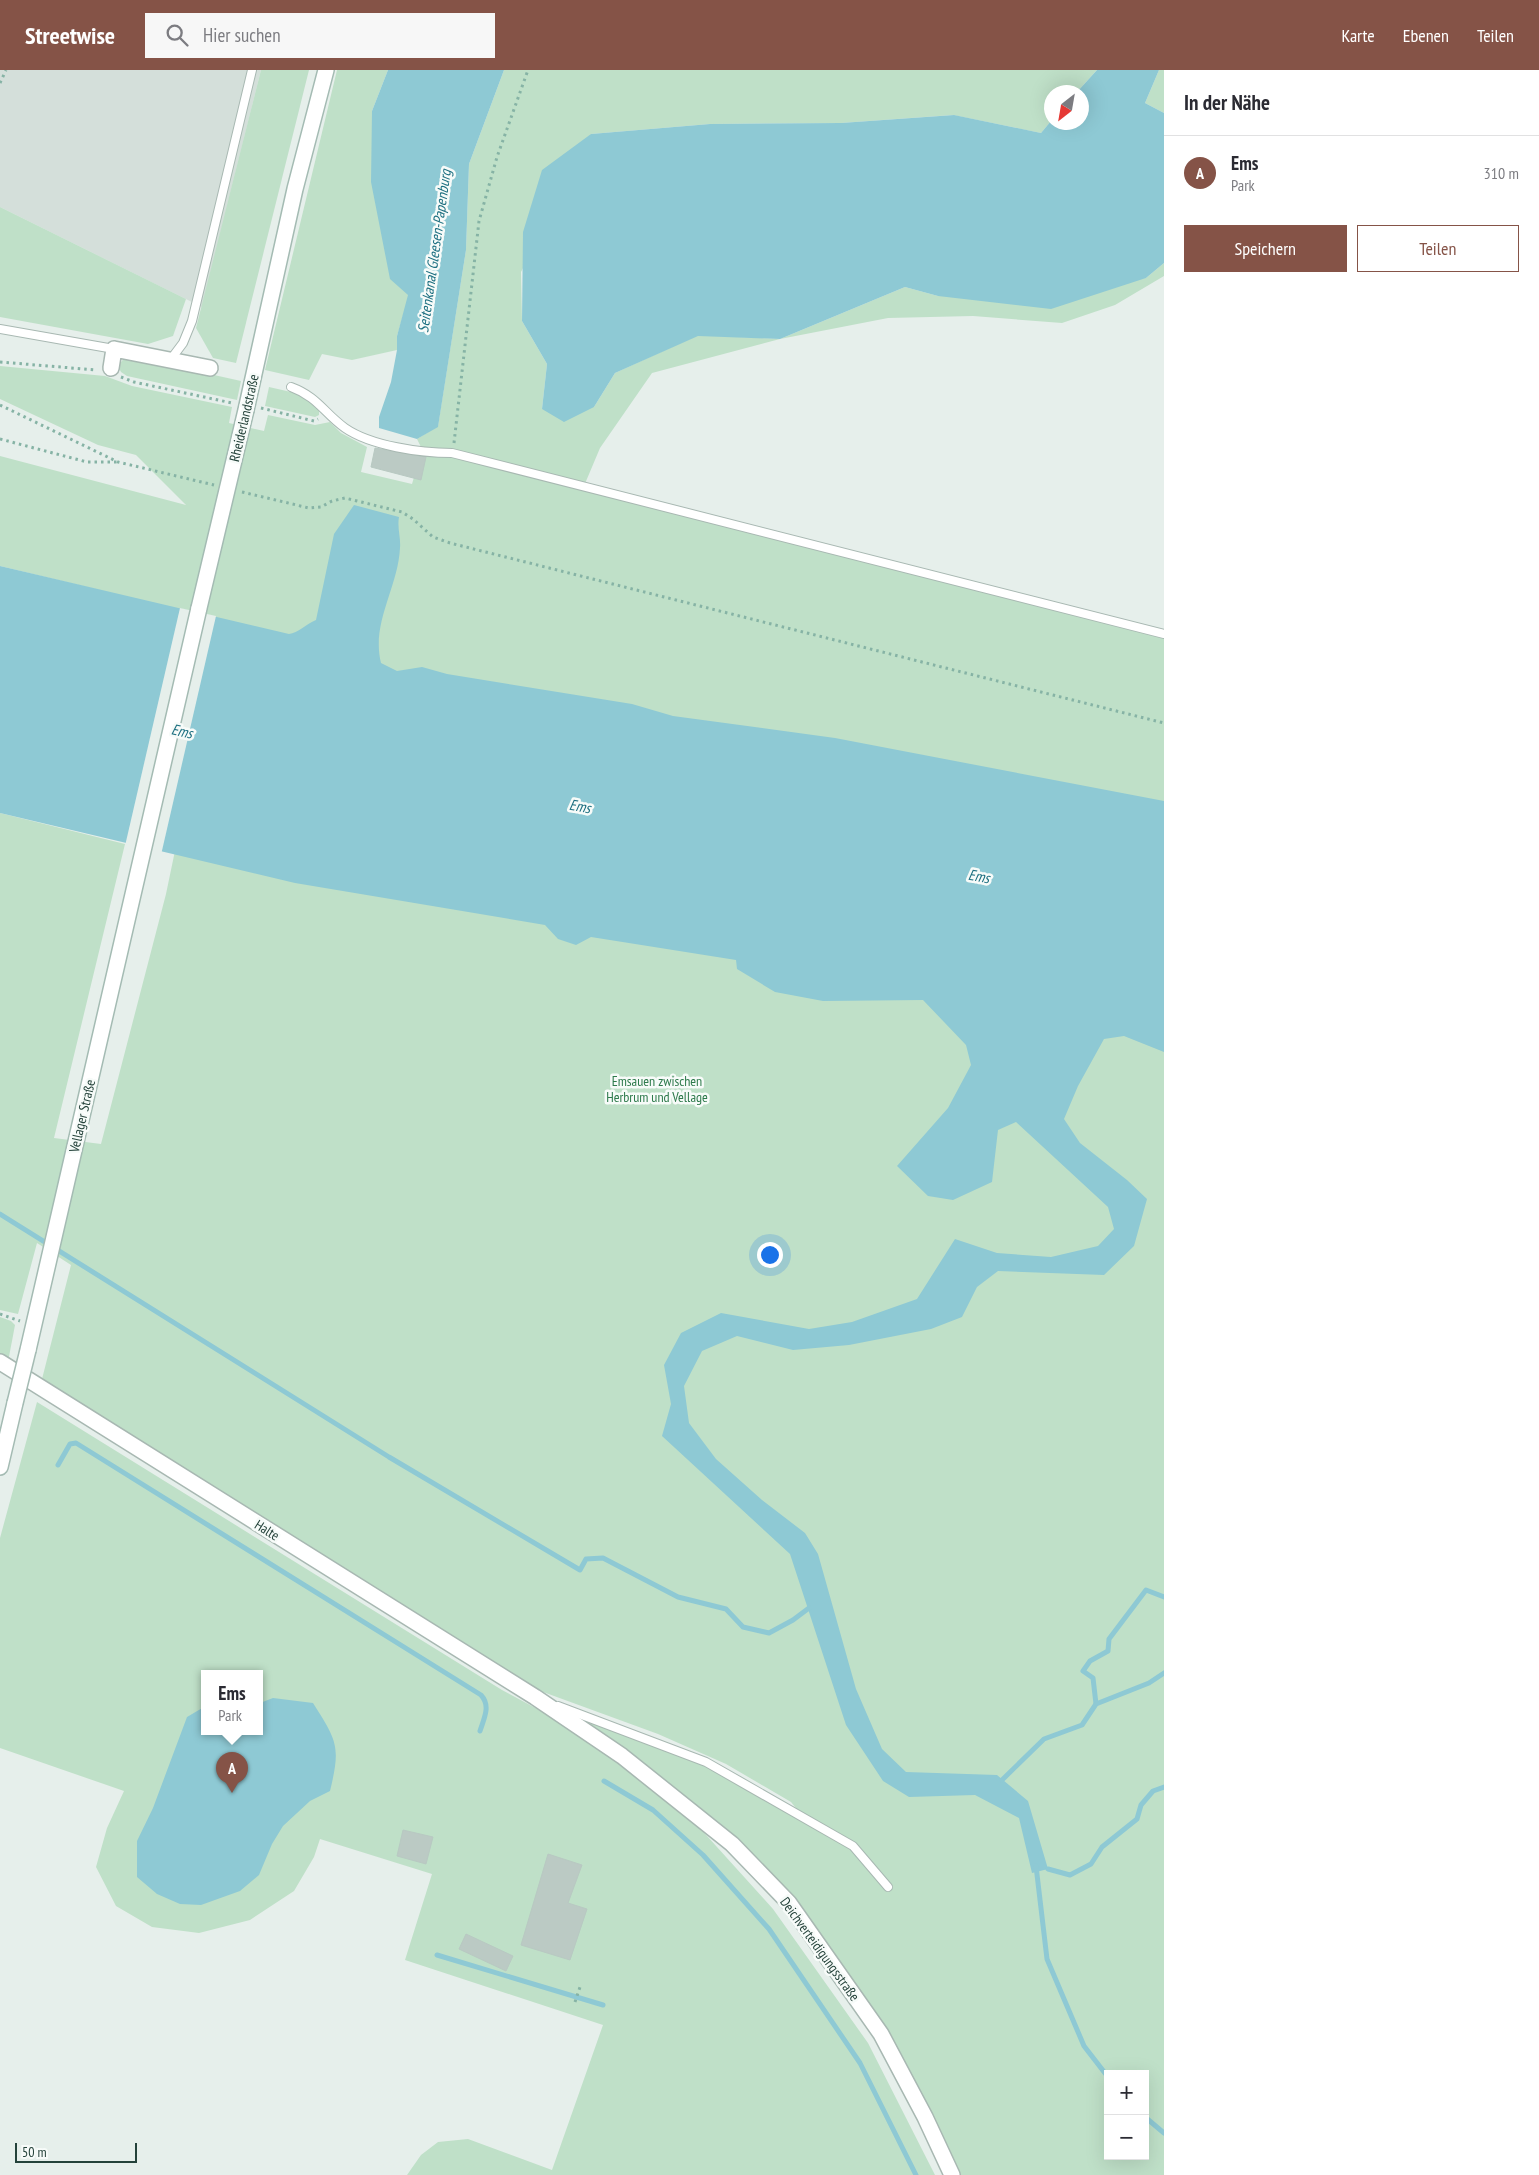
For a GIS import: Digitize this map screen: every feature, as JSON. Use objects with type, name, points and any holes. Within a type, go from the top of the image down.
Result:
[{"type":"main road","name":"Rheiderlandstraße","points":[[164,766],[241,406],[326,70]]},
{"type":"main road","points":[[111,368],[114,349],[210,368]]},
{"type":"main road","name":"Vellager Straße","points":[[0,1467],[164,766]]},
{"type":"main road","name":"Halte","points":[[0,1362],[535,1697]]},
{"type":"main road","name":"Deichverteidigungsstraße","points":[[535,1697],[622,1756],[732,1844],[789,1904],[881,2034],[925,2116],[952,2175]]},
{"type":"lane","points":[[171,359],[182,343],[192,321],[252,70]]},
{"type":"lane","points":[[0,329],[114,349]]},
{"type":"lane","points":[[291,387],[305,392],[346,429],[365,438],[424,453],[452,453],[1164,634]]},
{"type":"lane","points":[[535,1697],[706,1762],[853,1846],[888,1887]]},
{"type":"path","points":[[0,83],[6,70]]},
{"type":"path","points":[[452,453],[479,220],[497,157],[528,70]]},
{"type":"path","points":[[0,362],[99,370],[111,368],[119,376],[134,382],[241,406],[314,421],[330,414]]},
{"type":"path","points":[[0,405],[118,462],[223,487]]},
{"type":"path","points":[[0,439],[87,462],[118,462]]},
{"type":"path","points":[[233,489],[309,508],[322,507],[332,501],[345,498],[402,512],[434,537],[450,543],[1164,723]]},
{"type":"path","points":[[0,1314],[20,1321]]},
{"type":"path","points":[[575,2002],[581,1984]]},
{"type":"shaded area","points":[[0,70],[261,70],[202,307],[0,207]]},
{"type":"green space","points":[[261,70],[309,70],[236,363],[213,358],[196,328]]},
{"type":"green space","points":[[337,70],[388,70],[372,111],[409,295],[397,336],[397,350],[352,360],[322,354],[309,380],[265,370]]},
{"type":"green space","name":"Emsauen zwischen Herbrum und Vellage","points":[[504,70],[1097,70],[1083,85],[1044,85],[1044,129],[1041,133],[953,115],[841,123],[710,124],[591,134],[521,272],[522,321],[547,364],[542,409],[594,407],[615,373],[698,335],[780,339],[652,373],[600,448],[584,486],[1164,634],[1164,2175],[957,2175],[861,1996],[728,1836],[551,1703],[722,1772],[803,1817],[791,1802],[726,1764],[658,1734],[513,1681],[41,1383],[71,1265],[37,1243],[18,1314],[0,1310],[0,813],[125,844],[54,1138],[101,1144],[166,894],[223,620],[0,566],[0,456],[186,505],[136,455],[98,445],[0,399],[0,366],[105,376],[132,386],[232,407],[229,423],[264,431],[268,415],[315,425],[330,422],[341,433],[367,447],[361,472],[412,484],[419,460],[424,453],[417,439],[438,426],[466,250],[469,164]]},
{"type":"green space","points":[[1159,70],[1164,70],[1164,113],[1145,103]]},
{"type":"green space","points":[[0,207],[186,299],[173,336],[148,344],[0,317]]},
{"type":"green space","points":[[1164,263],[1164,276],[1115,305],[1062,323],[973,316],[888,318],[780,339],[905,287],[938,296],[1146,278]]},
{"type":"green space","points":[[125,357],[133,357],[241,381],[237,400],[127,376],[121,372],[118,366]]},
{"type":"green space","points":[[269,387],[304,395],[319,411],[319,415],[315,417],[265,406]]},
{"type":"green space","points":[[0,1317],[11,1321],[15,1325],[8,1362],[0,1357]]},
{"type":"green space","points":[[37,1402],[502,1690],[558,1720],[666,1798],[698,1826],[773,1909],[868,2043],[935,2175],[407,2175],[421,2155],[438,2142],[468,2139],[552,2170],[603,2025],[405,1960],[432,1874],[320,1839],[314,1857],[294,1891],[250,1920],[199,1933],[152,1927],[116,1906],[96,1867],[107,1828],[124,1791],[0,1748],[0,1538]]},
{"type":"water","name":"Seitenkanal Gleesen-Papenburg","points":[[388,70],[504,70],[469,164],[466,250],[438,427],[417,439],[379,428],[379,417],[391,382],[397,350],[397,336],[408,295],[390,279],[371,182],[372,111]]},
{"type":"water","points":[[1097,70],[1159,70],[1145,103],[1164,113],[1164,263],[1146,278],[1051,309],[938,296],[905,287],[780,339],[698,336],[615,373],[594,407],[564,422],[542,409],[547,364],[522,321],[523,232],[542,170],[591,134],[710,124],[841,123],[954,115],[1041,133],[1044,129],[1089,130],[1089,85],[1083,85]]},
{"type":"water","points":[[354,505],[399,517],[400,544],[398,563],[379,634],[381,663],[397,671],[422,667],[447,674],[632,704],[673,716],[835,738],[1164,801],[1164,1052],[1124,1036],[1104,1039],[1078,1086],[1064,1119],[1080,1143],[1127,1180],[1147,1199],[1134,1246],[1104,1275],[998,1271],[977,1287],[962,1317],[931,1329],[849,1345],[793,1350],[737,1336],[702,1351],[684,1386],[689,1423],[716,1459],[762,1500],[805,1533],[818,1554],[856,1689],[882,1749],[906,1772],[997,1775],[1028,1801],[1048,1869],[1032,1873],[1019,1818],[975,1795],[909,1797],[883,1781],[846,1725],[790,1554],[662,1436],[671,1404],[664,1365],[681,1333],[721,1313],[809,1329],[852,1322],[917,1299],[955,1239],[997,1253],[1051,1257],[1098,1246],[1114,1229],[1108,1207],[1016,1122],[998,1130],[992,1182],[953,1200],[928,1196],[897,1166],[948,1108],[971,1065],[966,1045],[923,1000],[823,1001],[775,992],[737,969],[736,960],[591,937],[576,945],[558,939],[545,925],[295,883],[0,813],[0,566],[289,634],[316,620],[334,534]]},
{"type":"water","points":[[273,1698],[313,1703],[335,1744],[335,1764],[330,1791],[310,1801],[283,1826],[272,1844],[259,1875],[240,1891],[201,1905],[180,1904],[157,1894],[137,1877],[137,1841],[153,1808],[187,1717],[201,1709],[201,1735],[263,1735],[263,1702]]},
{"type":"pier","points":[[180,608],[216,616],[161,855],[125,846]]},
{"type":"building","points":[[375,448],[426,457],[421,480],[371,467]]},
{"type":"building","points":[[403,1830],[433,1837],[426,1864],[397,1856]]},
{"type":"building","points":[[548,1854],[582,1865],[568,1903],[587,1909],[570,1960],[521,1945]]},
{"type":"building","points":[[466,1934],[513,1956],[506,1971],[459,1949]]},
{"type":"waterway","points":[[0,1214],[389,1457],[580,1570],[586,1559],[603,1558],[678,1597],[726,1609],[743,1627],[769,1633],[793,1620],[809,1608]]},
{"type":"waterway","points":[[58,1465],[70,1444],[76,1443],[481,1695],[486,1703],[486,1708],[480,1731]]},
{"type":"waterway","points":[[1096,1704],[1093,1678],[1083,1671],[1090,1661],[1108,1651],[1109,1639],[1146,1590],[1164,1597]]},
{"type":"waterway","points":[[1002,1780],[1044,1739],[1082,1725],[1096,1704],[1149,1683],[1164,1673]]},
{"type":"waterway","points":[[604,1781],[653,1810],[703,1855],[769,1929],[860,2063],[916,2175]]},
{"type":"waterway","points":[[1048,1869],[1070,1875],[1091,1864],[1102,1847],[1137,1819],[1141,1805],[1153,1791],[1164,1787]]},
{"type":"waterway","points":[[1036,1866],[1047,1959],[1084,2046],[1104,2072]]},
{"type":"waterway","points":[[437,1955],[603,2005]]},
{"type":"waterway","points":[[1149,2120],[1164,2133]]},
{"type":"place","name":"Ems","points":[[232,1793]]}]
